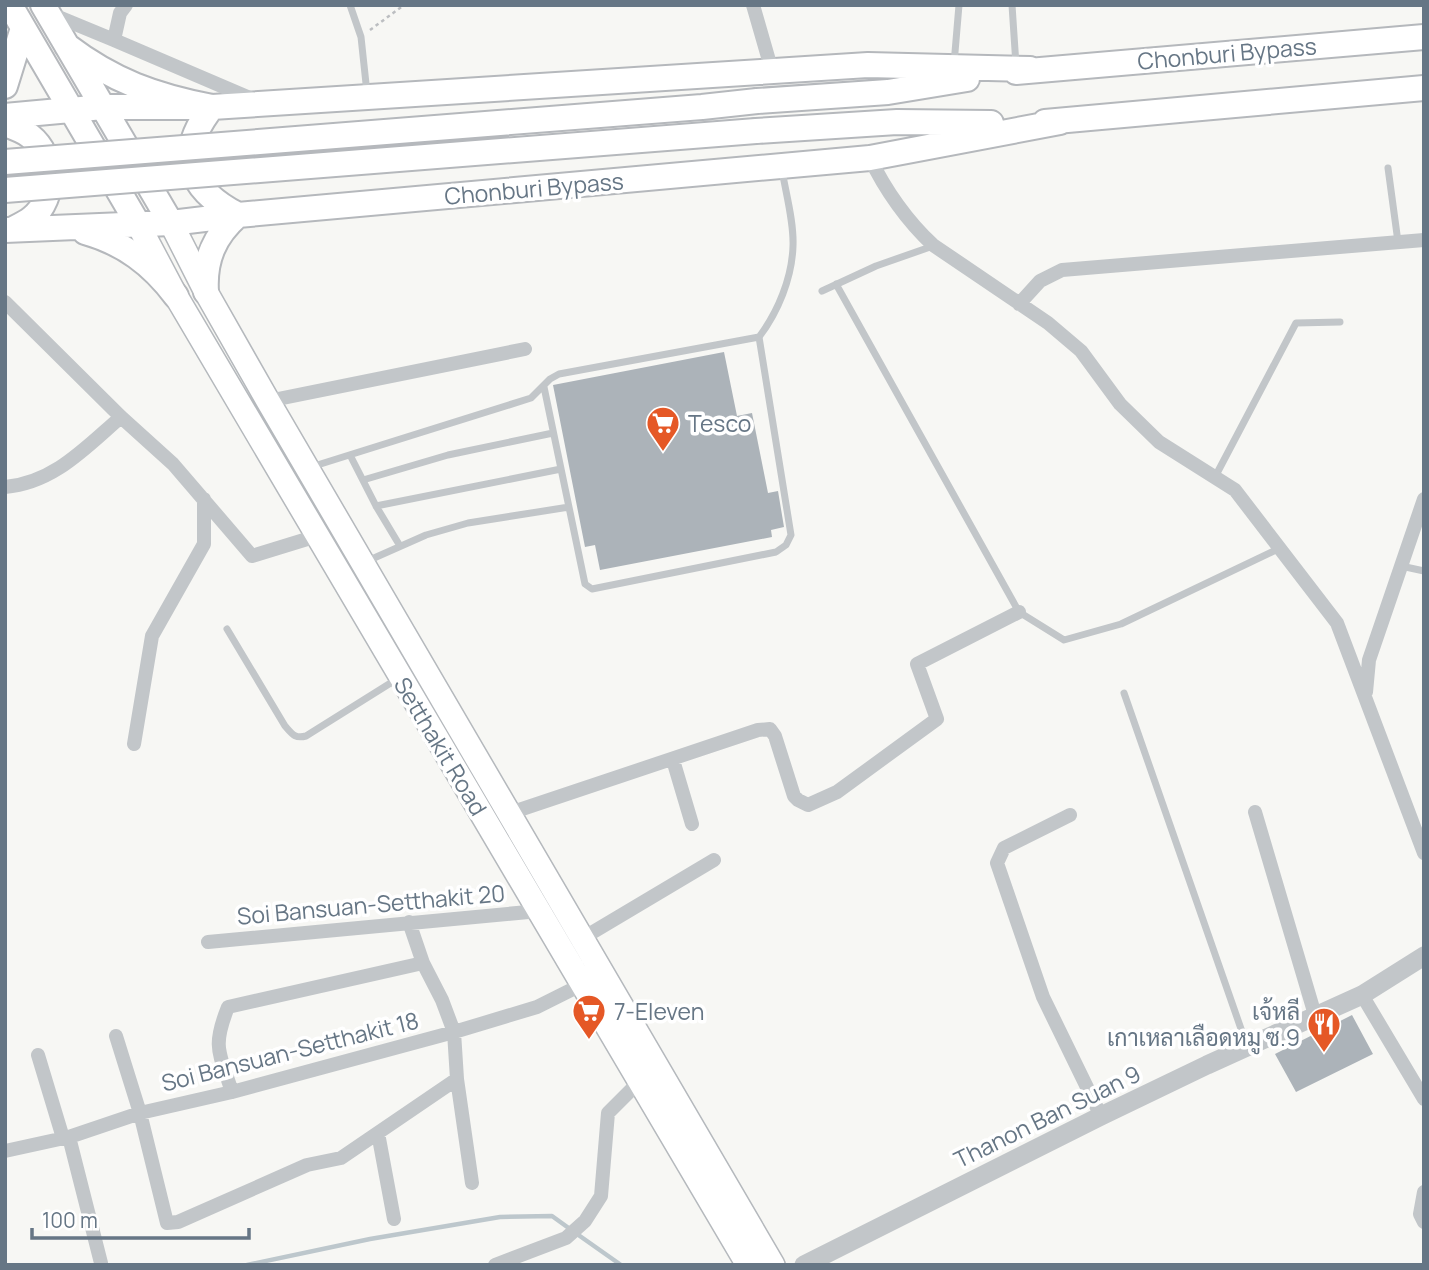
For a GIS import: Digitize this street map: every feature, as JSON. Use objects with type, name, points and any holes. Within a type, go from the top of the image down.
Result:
[{"type":"highway","points":[[9,5],[138,225]]},
{"type":"highway","points":[[46,9],[171,223]]},
{"type":"highway","points":[[5,86],[23,28]]},
{"type":"highway","name":"Chonburi Bypass","points":[[5,162],[888,92],[1023,69],[1424,37]]},
{"type":"highway","points":[[67,46],[111,76],[136,87],[212,107],[200,121],[192,139],[190,158],[195,177],[205,194],[238,215],[228,224],[211,249],[205,292]]},
{"type":"highway","name":"Chonburi Bypass","points":[[5,116],[103,107],[263,104],[867,65],[1023,69]]},
{"type":"highway","name":"Chonburi Bypass","points":[[5,190],[756,131],[897,122],[1060,122],[1424,88]]},
{"type":"highway","name":"Chonburi Bypass","points":[[9,230],[171,223],[870,158],[1060,122]]},
{"type":"highway","points":[[5,124],[30,136],[45,154],[50,176],[46,199],[33,218],[9,230]]},
{"type":"highway","points":[[60,228],[99,236],[135,254],[151,266],[176,296]]},
{"type":"main road","name":"Setthakit Road","points":[[171,223],[205,292],[773,1265]]},
{"type":"main road","name":"Setthakit Road","points":[[138,225],[176,296],[748,1265]]},
{"type":"main road","points":[[401,677],[422,664]]},
{"type":"street","points":[[114,40],[120,13],[126,5]]},
{"type":"street","points":[[753,5],[772,71]]},
{"type":"street","points":[[46,9],[263,104]]},
{"type":"street","points":[[870,158],[880,179],[921,234],[933,245],[1048,323],[1081,351],[1120,404],[1159,442],[1236,490],[1338,623],[1424,853]]},
{"type":"street","points":[[1019,304],[1040,281],[1062,270],[1424,240]]},
{"type":"street","points":[[5,303],[173,464],[252,556],[317,536]]},
{"type":"street","points":[[268,401],[525,349]]},
{"type":"street","points":[[5,486],[42,478],[67,464],[121,416]]},
{"type":"street","points":[[134,744],[152,636],[204,544],[204,499]]},
{"type":"street","points":[[1366,696],[1369,660],[1424,499]]},
{"type":"street","points":[[510,813],[758,730],[770,729],[775,736],[794,796],[808,805],[836,792],[937,719],[917,664],[1019,612]]},
{"type":"street","points":[[673,760],[692,824]]},
{"type":"street","points":[[1255,812],[1315,1016]]},
{"type":"street","points":[[1070,815],[1004,848],[997,863],[1043,997],[1101,1116]]},
{"type":"street","points":[[583,938],[714,860]]},
{"type":"street","name":"Soi Bansuan-Setthakit 20","points":[[208,942],[538,911]]},
{"type":"street","points":[[410,922],[423,963],[442,1000],[454,1032],[457,1079],[472,1183]]},
{"type":"street","name":"Thanon Ban Suan 9","points":[[804,1265],[1101,1116],[1362,995],[1424,956]]},
{"type":"street","points":[[232,1092],[217,1047],[219,1029],[228,1007],[423,963]]},
{"type":"street","name":"Soi Bansuan-Setthakit 18","points":[[5,1151],[66,1138],[140,1113],[232,1092],[454,1032],[537,1007],[583,984]]},
{"type":"street","points":[[1362,995],[1424,1099]]},
{"type":"street","points":[[116,1035],[140,1113],[167,1223],[178,1222],[307,1166],[341,1158],[457,1079]]},
{"type":"street","points":[[38,1055],[66,1138],[101,1264]]},
{"type":"street","points":[[495,1265],[566,1238],[585,1221],[601,1196],[608,1113],[639,1082]]},
{"type":"street","points":[[378,1133],[394,1219]]},
{"type":"street","points":[[1424,1192],[1420,1214],[1424,1222]]},
{"type":"lane","points":[[350,5],[361,37],[367,96]]},
{"type":"lane","points":[[953,68],[959,5]]},
{"type":"lane","points":[[1012,5],[1023,69]]},
{"type":"lane","points":[[307,468],[531,398],[559,374],[759,337],[770,322],[780,300],[792,261],[794,243],[781,166]]},
{"type":"lane","points":[[1388,168],[1398,242]]},
{"type":"lane","points":[[822,291],[876,266],[933,245]]},
{"type":"lane","points":[[836,284],[1019,612],[1064,640],[1121,624],[1281,548]]},
{"type":"lane","points":[[1215,477],[1296,323],[1340,323]]},
{"type":"lane","points":[[544,387],[585,584],[592,589],[776,552],[786,545],[791,536],[759,337]]},
{"type":"lane","points":[[363,480],[448,454],[554,433]]},
{"type":"lane","points":[[350,455],[400,546]]},
{"type":"lane","points":[[376,506],[561,469]]},
{"type":"lane","points":[[363,563],[426,535],[468,523],[569,507]]},
{"type":"lane","points":[[1401,566],[1424,571]]},
{"type":"lane","points":[[227,629],[285,726],[299,738],[401,677]]},
{"type":"lane","points":[[1124,693],[1247,1046]]},
{"type":"path","points":[[361,37],[404,5]]},
{"type":"building","name":"Tesco","points":[[724,352],[737,416],[752,413],[768,493],[778,491],[784,527],[771,530],[772,537],[600,570],[595,545],[585,547],[553,385]]},
{"type":"building","name":"เจ้หลี เกาเหลาเลือดหมู ซ.9","points":[[1352,1015],[1373,1054],[1296,1092],[1275,1054]]},
{"type":"waterway","points":[[247,1265],[370,1239],[500,1217],[552,1216],[570,1229]]},
{"type":"waterway","points":[[577,1234],[621,1265]]},
{"type":"place","name":"Tesco","points":[[663,453]]},
{"type":"place","name":"7-Eleven","points":[[589,1041]]},
{"type":"place","name":"เจ้หลี เกาเหลาเลือดหมู ซ.9","points":[[1324,1054]]}]
